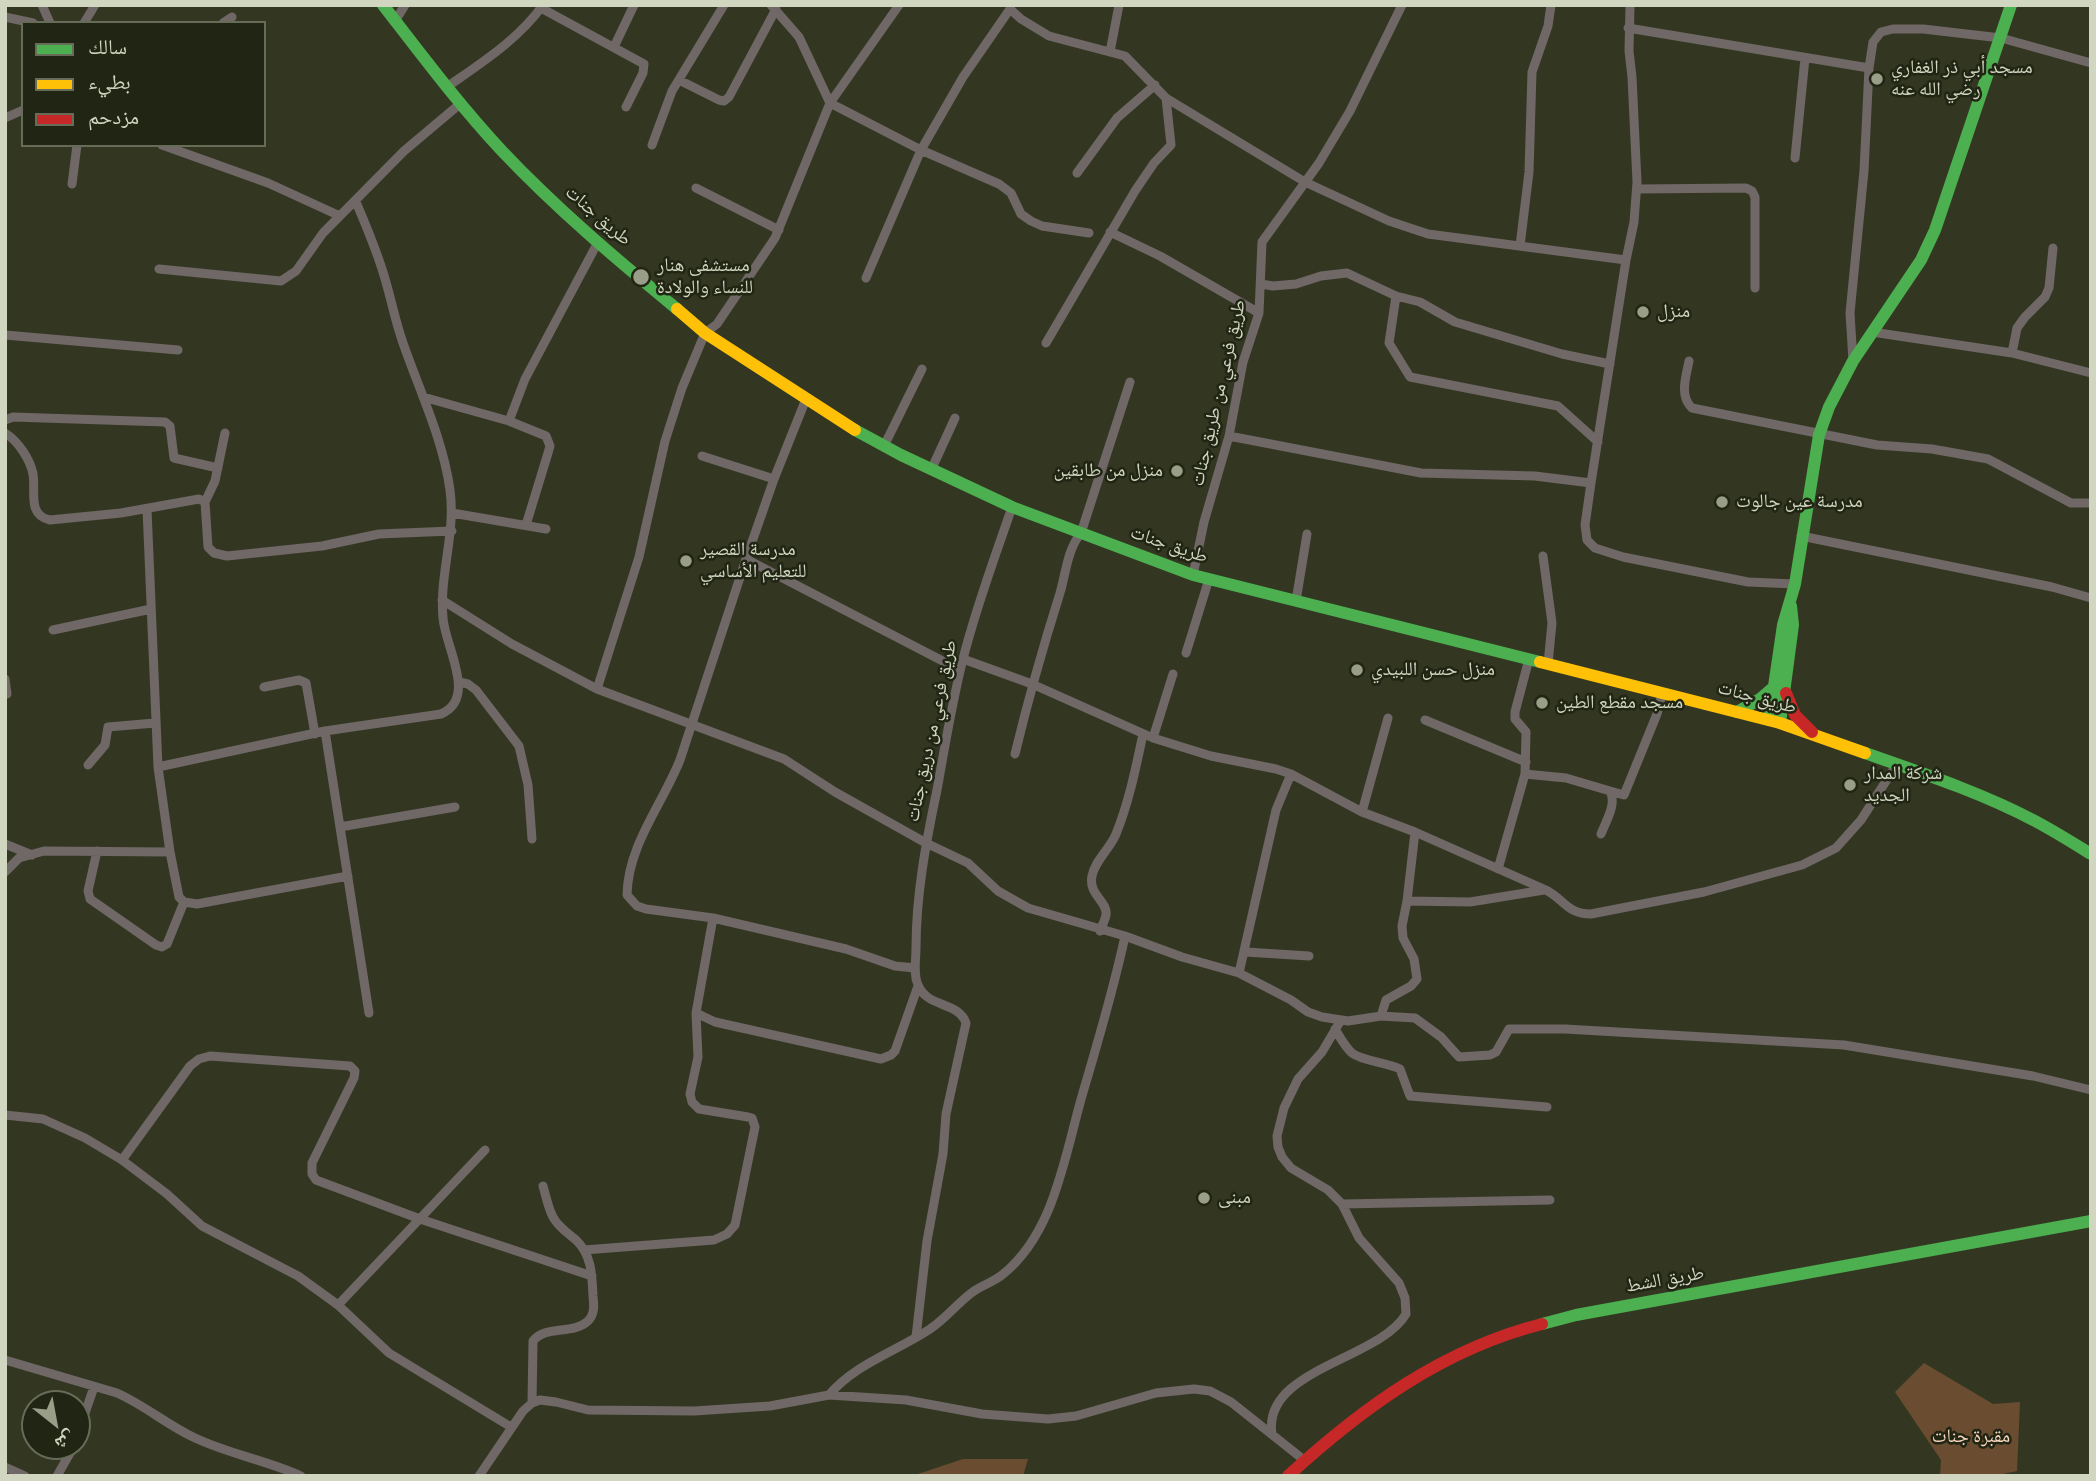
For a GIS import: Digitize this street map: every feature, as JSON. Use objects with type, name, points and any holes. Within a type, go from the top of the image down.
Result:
[{"type":"street","points":[[42,5],[49,21]]},
{"type":"street","points":[[85,21],[95,5]]},
{"type":"street","name":"طريق جنات","points":[[383,5],[500,149],[552,202],[705,333],[884,446],[1012,507],[1194,575],[1774,721],[1898,764],[2000,805],[2035,821],[2091,854]]},
{"type":"street","points":[[395,21],[405,5]]},
{"type":"street","points":[[614,47],[634,5]]},
{"type":"street","points":[[652,145],[672,91],[724,5]]},
{"type":"street","points":[[597,689],[639,557],[665,441],[682,388],[705,333],[717,324],[779,230],[830,103],[899,5]]},
{"type":"street","points":[[1110,52],[1119,5]]},
{"type":"street","name":"طريق فرعي من طريق جنات","points":[[1194,575],[1204,522],[1230,436],[1244,362],[1259,313],[1262,242],[1305,183],[1350,111],[1402,5]]},
{"type":"street","points":[[1520,246],[1530,160],[1532,72],[1548,26],[1551,5]]},
{"type":"street","points":[[1630,5],[1628,28],[1637,189],[1585,525],[1587,540],[1595,548],[1623,557],[1748,582],[1795,584]]},
{"type":"street","points":[[1774,721],[1780,687],[1783,625],[1795,584],[1819,435],[1829,407],[1853,361],[1921,260],[1936,229],[2011,5]]},
{"type":"street","points":[[447,87],[500,49],[542,7],[642,62],[645,66],[626,107]]},
{"type":"street","points":[[679,80],[724,101],[729,97],[774,7],[799,37],[830,103],[921,150],[1005,187],[1011,193],[1021,214],[1031,221],[1042,226],[1088,233]]},
{"type":"street","points":[[866,278],[921,150],[963,77],[1011,7],[1038,32],[1069,43],[1125,56],[1166,98],[1305,183],[1389,221],[1429,233],[1626,260]]},
{"type":"street","points":[[5,17],[24,21]]},
{"type":"street","points":[[226,21],[232,17]]},
{"type":"street","points":[[1628,28],[1869,68]]},
{"type":"street","points":[[1853,361],[1850,313],[1873,42],[1881,32],[1893,29],[1923,29],[2001,38],[2091,63]]},
{"type":"street","points":[[1795,158],[1805,58]]},
{"type":"street","points":[[1077,173],[1116,118],[1155,85]]},
{"type":"street","points":[[1046,343],[1135,191],[1154,163],[1171,145],[1166,98]]},
{"type":"street","points":[[159,269],[281,281],[296,271],[340,216],[416,139],[461,103]]},
{"type":"street","points":[[5,118],[21,111]]},
{"type":"street","points":[[72,184],[77,147]]},
{"type":"street","points":[[168,147],[278,187],[340,216]]},
{"type":"street","points":[[696,188],[779,230]]},
{"type":"street","points":[[1637,189],[1746,188],[1752,191],[1755,197],[1755,288]]},
{"type":"street","points":[[158,767],[320,733],[441,714],[457,701],[459,682],[446,638],[442,600],[452,531],[450,489],[442,453],[403,344],[381,265],[356,202]]},
{"type":"street","points":[[1110,232],[1160,256],[1259,313]]},
{"type":"street","points":[[509,421],[525,379],[598,242]]},
{"type":"street","points":[[2012,353],[2017,328],[2045,297],[2049,288],[2053,248]]},
{"type":"street","points":[[1261,284],[1297,284],[1321,276],[1347,273],[1396,296],[1420,302],[1455,322],[1562,354],[1610,364]]},
{"type":"street","points":[[1396,296],[1389,343],[1410,377],[1558,405],[1598,442]]},
{"type":"street","points":[[1872,332],[2012,353],[2091,373]]},
{"type":"street","points":[[5,335],[178,350]]},
{"type":"street","points":[[1689,360],[1684,394],[1692,408],[1877,445],[1932,449],[1988,459],[2071,503],[2091,503]]},
{"type":"street","points":[[884,446],[922,369]]},
{"type":"street","points":[[1015,754],[1066,564],[1081,533],[1130,382]]},
{"type":"street","points":[[423,397],[509,421],[546,436],[549,441],[548,453],[526,525]]},
{"type":"street","points":[[806,399],[774,479],[673,778],[645,828],[627,875],[627,895],[637,906],[646,909],[713,918],[846,949],[895,966],[915,968]]},
{"type":"street","points":[[5,420],[13,417],[165,422],[170,426],[174,458],[219,468]]},
{"type":"street","points":[[932,468],[955,418]]},
{"type":"street","points":[[5,433],[29,461],[33,474],[33,504],[41,518],[50,520],[147,509],[200,499],[205,502]]},
{"type":"street","points":[[225,433],[219,468],[205,502],[208,547],[214,553],[227,556],[321,546],[379,534],[452,531]]},
{"type":"street","points":[[1230,436],[1421,473],[1535,476],[1591,484]]},
{"type":"street","points":[[702,456],[774,479]]},
{"type":"street","name":"طريق فرعي من دريق جنات","points":[[918,986],[915,928],[926,844],[960,670],[1012,507]]},
{"type":"street","points":[[147,509],[158,767],[176,891],[184,902],[197,904],[348,876]]},
{"type":"street","points":[[452,513],[546,529]]},
{"type":"street","points":[[1296,601],[1307,534]]},
{"type":"street","points":[[1801,536],[2090,596]]},
{"type":"street","points":[[1543,556],[1552,623],[1548,664]]},
{"type":"street","points":[[746,559],[960,670]]},
{"type":"street","points":[[1186,653],[1209,579]]},
{"type":"street","points":[[442,600],[512,644],[597,689],[784,760],[926,844],[968,863],[998,891],[1028,908],[1240,973],[1308,1012],[1357,1021],[1381,1016],[1415,1018],[1441,1037],[1459,1057],[1490,1055],[1496,1052],[1509,1029],[1564,1029],[1844,1045],[2034,1076],[2091,1090]]},
{"type":"street","points":[[52,630],[151,609]]},
{"type":"street","points":[[963,659],[1032,684],[1153,738],[1211,756],[1291,774],[1362,812],[1415,832],[1546,890],[1569,909],[1581,914],[1704,892],[1802,865],[1836,848],[1861,820],[1898,764]]},
{"type":"street","points":[[1498,869],[1525,774],[1526,732],[1515,719],[1515,712],[1529,659]]},
{"type":"street","points":[[1153,738],[1173,674]]},
{"type":"street","points":[[5,679],[7,694]]},
{"type":"street","points":[[264,687],[299,680],[306,683],[320,733],[340,827],[369,1013]]},
{"type":"street","points":[[459,682],[476,690],[519,746],[528,785],[532,839]]},
{"type":"street","points":[[1737,712],[1780,687]]},
{"type":"street","points":[[1780,687],[1795,715],[1814,735]]},
{"type":"street","points":[[1525,774],[1566,778],[1625,796],[1657,714],[1662,694]]},
{"type":"street","points":[[1362,812],[1388,718]]},
{"type":"street","points":[[1425,720],[1525,762]]},
{"type":"street","points":[[88,765],[105,744],[108,727],[155,723]]},
{"type":"street","points":[[1100,930],[1106,914],[1105,907],[1091,887],[1091,879],[1094,868],[1114,838],[1121,820],[1143,734]]},
{"type":"street","points":[[1240,973],[1276,810],[1291,774]]},
{"type":"street","points":[[1601,834],[1613,803],[1610,791]]},
{"type":"street","points":[[340,827],[455,807]]},
{"type":"street","points":[[1381,1016],[1387,1000],[1411,986],[1417,979],[1414,959],[1403,938],[1402,926],[1415,832]]},
{"type":"street","points":[[5,844],[32,855]]},
{"type":"street","points":[[5,872],[19,858],[57,850],[170,852]]},
{"type":"street","points":[[97,851],[88,891],[90,899],[156,945],[162,947],[167,944],[184,902]]},
{"type":"street","points":[[1407,901],[1470,902],[1546,890]]},
{"type":"street","points":[[584,1250],[713,1240],[727,1234],[735,1225],[755,1127],[752,1118],[699,1109],[692,1102],[690,1094],[698,1058],[696,1013],[713,918]]},
{"type":"street","points":[[829,1395],[851,1375],[942,1320],[972,1292],[1000,1277],[1019,1260],[1048,1211],[1114,984],[1125,936]]},
{"type":"street","points":[[1245,952],[1309,956]]},
{"type":"street","points":[[696,1013],[732,1026],[881,1059],[895,1051],[918,986]]},
{"type":"street","points":[[916,1337],[927,1241],[943,1154],[946,1114],[966,1023],[964,1017],[952,1008],[929,1000],[918,986]]},
{"type":"street","points":[[1272,1434],[1270,1422],[1274,1410],[1284,1396],[1299,1383],[1390,1334],[1406,1314],[1405,1298],[1399,1283],[1359,1238],[1342,1203],[1328,1190],[1291,1168],[1282,1157],[1277,1136],[1284,1108],[1298,1079],[1322,1052],[1341,1020]]},
{"type":"street","points":[[1335,1029],[1356,1056],[1400,1069],[1410,1096],[1547,1107]]},
{"type":"street","points":[[122,1160],[190,1066],[199,1059],[210,1056],[347,1066],[355,1071],[354,1078],[312,1163],[312,1174],[320,1182],[420,1219],[592,1276]]},
{"type":"street","points":[[5,1115],[43,1119],[85,1138],[122,1160],[202,1226],[298,1276],[338,1305],[389,1353],[512,1427]]},
{"type":"street","points":[[338,1305],[485,1150]]},
{"type":"street","points":[[532,1403],[533,1341],[544,1334],[582,1326],[591,1318],[594,1308],[592,1276],[584,1250],[553,1218],[543,1186]]},
{"type":"street","points":[[1342,1203],[1549,1200]]},
{"type":"street","name":"طريق الشط","points":[[1288,1476],[1390,1391],[1462,1351],[1520,1329],[1576,1315],[2091,1221]]},
{"type":"street","points":[[5,1360],[133,1400],[200,1440],[301,1476]]},
{"type":"street","points":[[91,1396],[94,1387]]},
{"type":"street","points":[[480,1476],[523,1410],[532,1403],[549,1401],[604,1412],[694,1411],[770,1406],[829,1395],[914,1401],[982,1414],[1048,1419],[1076,1416],[1156,1393],[1194,1389],[1219,1394],[1304,1460]]},
{"type":"street","points":[[57,1476],[66,1460]]},
{"type":"street","points":[[5,1467],[25,1476]]},
{"type":"green space","name":"مقبرة جنات","points":[[1924,1363],[1993,1404],[2020,1402],[2017,1471],[1993,1476],[1940,1476],[1941,1460],[1895,1392]]},
{"type":"green space","points":[[963,1459],[1028,1459],[1023,1476],[912,1476]]},
{"type":"traffic: fast","points":[[383,5],[455,98],[502,151],[587,233],[677,309]]},
{"type":"traffic: fast","points":[[1769,720],[1783,625],[1795,584],[1819,435],[1829,407],[1853,361],[1921,260],[1935,230],[2011,5]]},
{"type":"traffic: fast","points":[[855,430],[901,455],[1012,507],[1193,575],[1540,662]]},
{"type":"traffic: fast","points":[[1780,723],[1793,625],[1791,606]]},
{"type":"traffic: fast","points":[[1737,712],[1760,699],[1775,686]]},
{"type":"traffic: fast","points":[[1865,753],[1994,801],[2091,854]]},
{"type":"traffic: fast","points":[[1542,1324],[1576,1315],[2091,1221]]},
{"type":"traffic: slow","points":[[677,309],[705,333],[855,430]]},
{"type":"traffic: slow","points":[[1540,662],[1780,723],[1865,753]]},
{"type":"traffic: jam","points":[[1786,693],[1795,715],[1812,732]]},
{"type":"traffic: jam","points":[[1288,1476],[1345,1427],[1406,1384],[1471,1349],[1542,1324]]},
{"type":"place","name":"مسجد أبي ذر الغفاري رضي الله عنه","points":[[1877,79]]},
{"type":"place","name":"مستشفى هنار للنساء والولادة","points":[[641,277]]},
{"type":"place","name":"منزل","points":[[1643,312]]},
{"type":"place","name":"منزل من طابقين","points":[[1177,471]]},
{"type":"place","name":"مدرسة عين جالوت","points":[[1722,502]]},
{"type":"place","name":"مدرسة القصير للتعليم الأساسي","points":[[686,561]]},
{"type":"place","name":"منزل حسن اللبيدي","points":[[1357,670]]},
{"type":"place","name":"مسجد مقطع الطين","points":[[1542,703]]},
{"type":"place","name":"شركة المدار الجديد","points":[[1850,785]]},
{"type":"place","name":"مبنى","points":[[1204,1198]]}]
